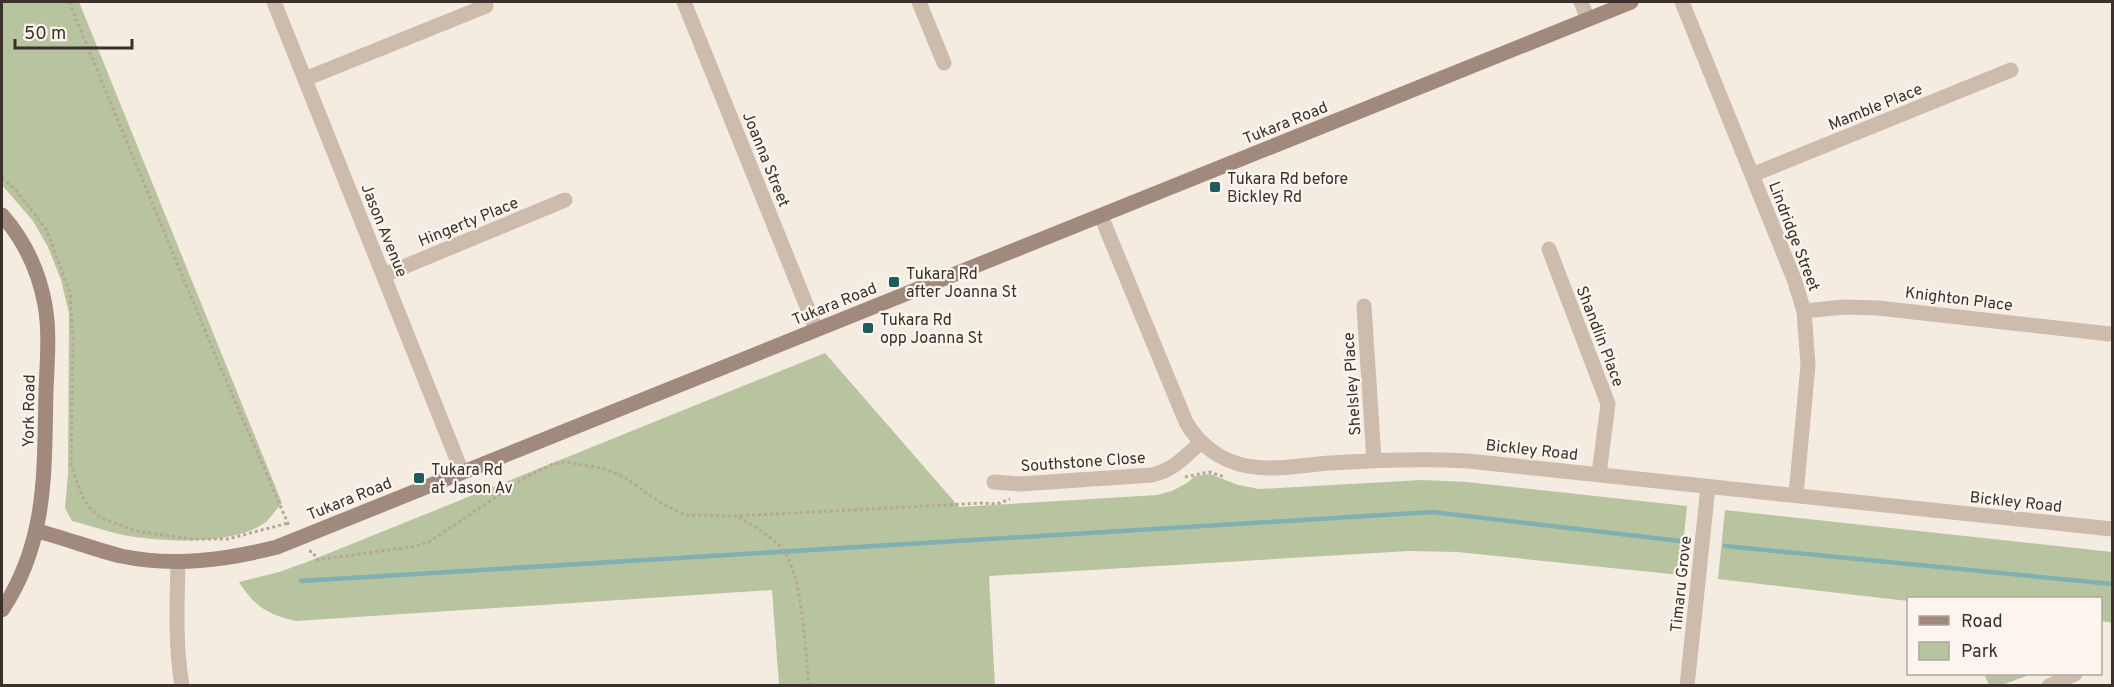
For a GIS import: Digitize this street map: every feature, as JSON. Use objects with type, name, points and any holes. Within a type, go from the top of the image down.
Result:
[{"type":"street","name":"Jason Avenue","points":[[274,2],[462,472]]},
{"type":"street","name":"Joanna Street","points":[[684,2],[816,329]]},
{"type":"street","points":[[919,2],[944,63]]},
{"type":"street","points":[[1581,2],[1588,19]]},
{"type":"street","name":"Tukara Road","points":[[37,531],[120,555],[178,562],[229,558],[277,546],[1631,2]]},
{"type":"street","name":"Lindridge Street","points":[[1682,2],[1794,279],[1804,311],[1808,365],[1796,495]]},
{"type":"street","points":[[305,79],[486,6]]},
{"type":"street","name":"Mamble Place","points":[[1752,175],[2011,70]]},
{"type":"street","name":"Hingerty Place","points":[[384,274],[565,200]]},
{"type":"street","name":"York Road","points":[[2,215],[18,237],[33,265],[47,319],[45,453],[37,531],[24,568],[2,610]]},
{"type":"street","name":"Bickley Road","points":[[1101,216],[1180,412],[1200,443],[1235,463],[1254,467],[1374,460],[1468,460],[2112,529]]},
{"type":"street","name":"Shandlin Place","points":[[1549,249],[1608,404],[1599,474]]},
{"type":"street","name":"Shelsley Place","points":[[1364,306],[1374,460]]},
{"type":"street","name":"Knighton Place","points":[[1804,311],[1844,307],[1878,308],[2110,334]]},
{"type":"street","name":"Southstone Close","points":[[994,482],[1020,484],[1152,475],[1162,473],[1178,464],[1200,443]]},
{"type":"street","name":"Timaru Grove","points":[[1687,686],[1708,487]]},
{"type":"street","points":[[178,562],[177,631],[182,686]]},
{"type":"street","points":[[2049,686],[2073,675]]},
{"type":"path","points":[[2,178],[16,190],[46,229],[70,294],[73,339],[71,465],[83,498],[90,508],[101,518],[136,531],[191,539],[228,539],[288,523],[210,343],[69,2]]},
{"type":"path","points":[[300,554],[310,550],[317,560],[417,546],[440,536],[524,478],[553,464],[567,462],[606,469],[624,477],[661,503],[685,515],[737,516],[997,504],[1017,497]]},
{"type":"path","points":[[1183,477],[1209,472],[1227,477]]},
{"type":"path","points":[[737,516],[784,551],[793,568],[798,586],[809,686]]},
{"type":"green space","points":[[2,2],[79,2],[282,503],[267,521],[254,529],[222,538],[203,540],[150,539],[119,534],[72,521],[65,508],[68,473],[69,313],[61,280],[48,247],[33,221],[2,185]]},
{"type":"green space","points":[[825,353],[959,507],[1157,495],[1172,491],[1195,476],[1210,474],[1238,485],[1259,489],[1422,480],[1467,482],[1687,506],[1680,575],[1457,552],[1409,551],[989,576],[995,686],[779,685],[772,590],[296,621],[263,608],[251,598],[239,582],[307,562]]},
{"type":"green space","points":[[1725,510],[2112,552],[2112,623],[2102,621],[2102,597],[1907,597],[1907,601],[1718,579]]},
{"type":"green space","points":[[1984,675],[2029,675],[2002,685],[1989,685]]},
{"type":"waterway","points":[[301,581],[1432,512],[1680,541]]},
{"type":"waterway","points":[[1725,546],[2112,584]]},
{"type":"place","name":"Tukara Rd before Bickley Rd","points":[[1215,187]]},
{"type":"place","name":"Tukara Rd after Joanna St","points":[[894,282]]},
{"type":"place","name":"Tukara Rd opp Joanna St","points":[[868,328]]},
{"type":"place","name":"Tukara Rd at Jason Av","points":[[419,478]]}]
